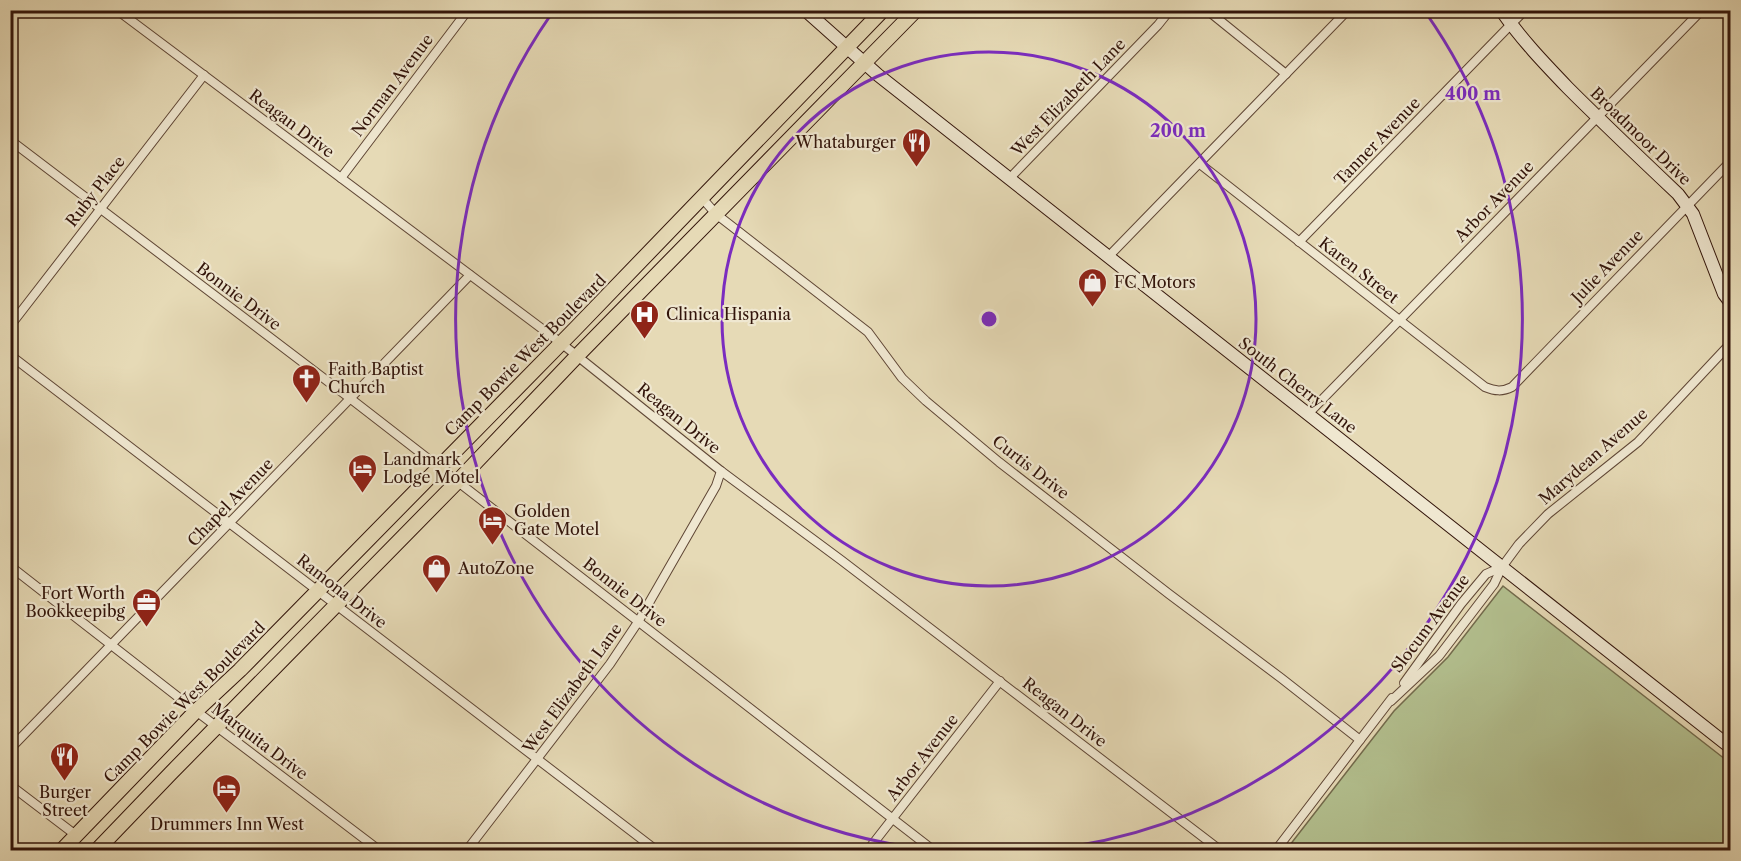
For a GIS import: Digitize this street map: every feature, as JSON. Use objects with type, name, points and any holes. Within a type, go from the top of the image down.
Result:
[{"type":"main road","name":"Camp Bowie West Boulevard","points":[[63,849],[196,711],[318,591],[561,343],[883,10]]},
{"type":"main road","points":[[98,850],[916,10]]},
{"type":"street","name":"Reagan Drive","points":[[117,10],[561,343],[721,471],[1220,850]]},
{"type":"street","name":"Norman Avenue","points":[[341,178],[468,10]]},
{"type":"street","name":"South Cherry Lane","points":[[805,10],[864,64],[1731,747]]},
{"type":"street","name":"West Elizabeth Lane","points":[[1010,178],[1170,10]]},
{"type":"street","points":[[1207,10],[1286,74]]},
{"type":"street","points":[[1109,256],[1348,10]]},
{"type":"street","name":"Broadmoor Drive","points":[[1501,10],[1531,48],[1597,118],[1688,205],[1724,294],[1731,302]]},
{"type":"street","name":"Tanner Avenue","points":[[1299,242],[1526,10]]},
{"type":"street","name":"Arbor Avenue","points":[[1309,414],[1702,10]]},
{"type":"street","name":"Ruby Place","points":[[10,326],[204,75]]},
{"type":"street","name":"Bonnie Drive","points":[[10,141],[439,466],[933,850]]},
{"type":"street","name":"Julie Avenue","points":[[1504,391],[1512,387],[1731,162]]},
{"type":"street","name":"Karen Street","points":[[1200,164],[1485,387],[1494,391],[1504,391]]},
{"type":"street","name":"Curtis Drive","points":[[702,198],[716,214],[868,332],[902,378],[999,462],[1360,740]]},
{"type":"street","name":"Chapel Avenue","points":[[10,749],[470,275]]},
{"type":"street","name":"Marydean Avenue","points":[[1502,567],[1548,514],[1638,442],[1731,344]]},
{"type":"street","name":"Ramona Drive","points":[[10,355],[656,850]]},
{"type":"street","name":"West Elizabeth Lane","points":[[467,850],[610,664],[638,622],[716,486],[721,471]]},
{"type":"street","name":"Marquita Drive","points":[[10,566],[379,850]]},
{"type":"street","name":"Slocum Avenue","points":[[1391,701],[1439,656],[1494,584],[1502,567]]},
{"type":"street","name":"Slocum Avenue","points":[[1276,850],[1391,701],[1461,604],[1486,574],[1502,567]]},
{"type":"street","name":"Arbor Avenue","points":[[868,850],[1000,681]]},
{"type":"street","points":[[10,785],[77,836]]},
{"type":"green space","points":[[1503,586],[1730,763],[1730,850],[1286,850],[1394,711],[1448,657]]},
{"type":"place","name":"Whataburger","points":[[917,168]]},
{"type":"place","name":"FC Motors","points":[[1093,308]]},
{"type":"place","name":"Clinica Hispania","points":[[645,340]]},
{"type":"place","name":"Faith Baptist Church","points":[[307,404]]},
{"type":"place","name":"Landmark Lodge Motel","points":[[362,494]]},
{"type":"place","name":"Golden Gate Motel","points":[[493,546]]},
{"type":"place","name":"AutoZone","points":[[437,594]]},
{"type":"place","name":"Fort Worth Bookkeepibg","points":[[146,628]]},
{"type":"place","name":"Burger Street","points":[[65,782]]},
{"type":"place","name":"Drummers Inn West","points":[[227,814]]}]
